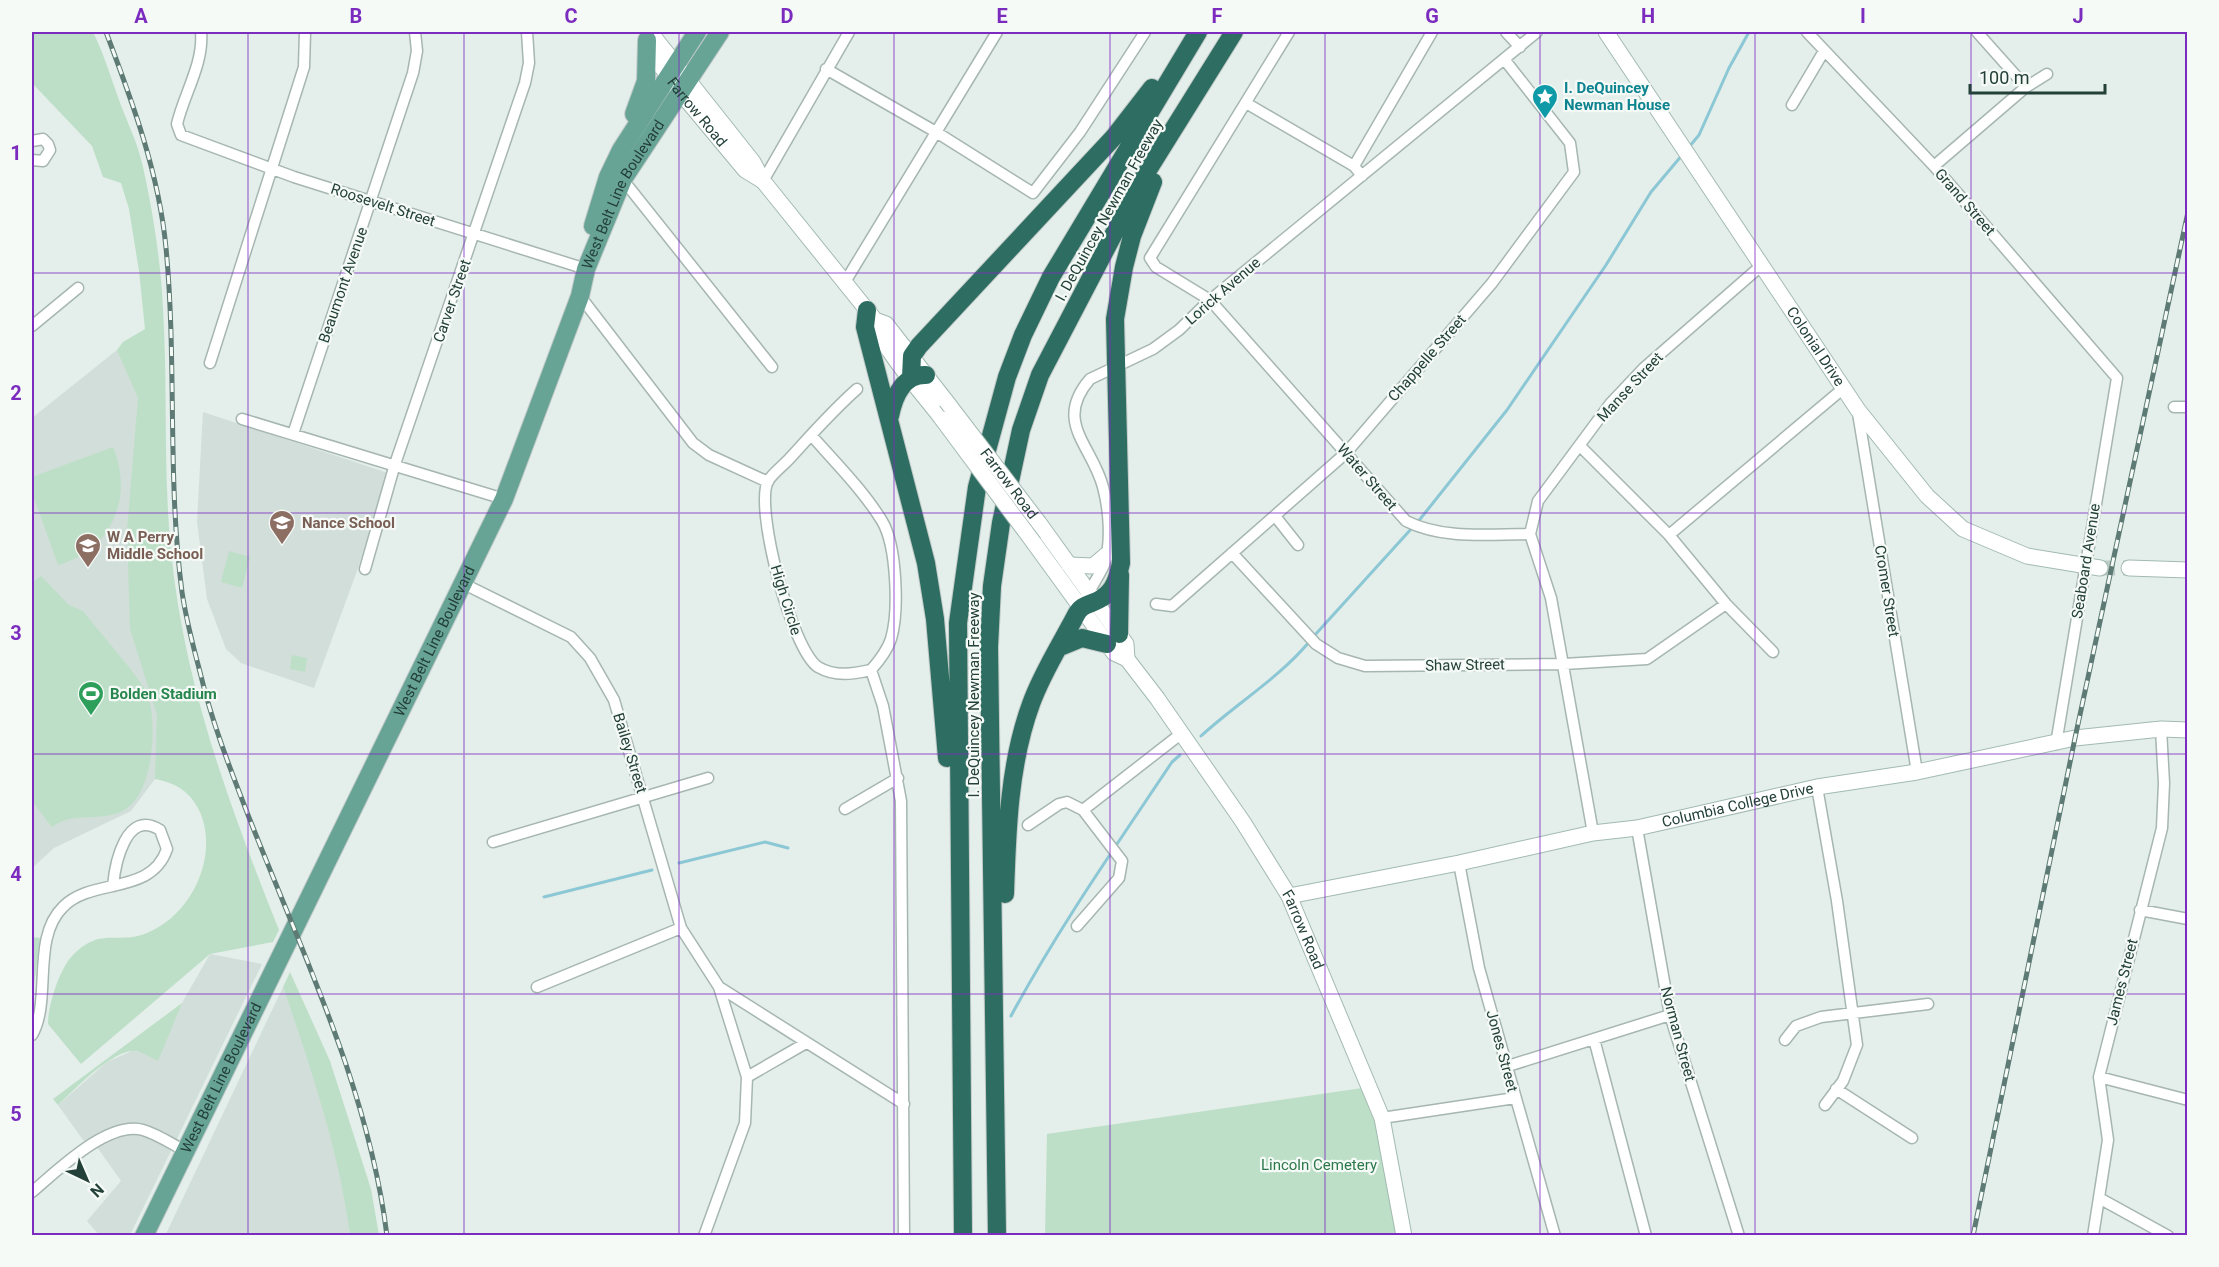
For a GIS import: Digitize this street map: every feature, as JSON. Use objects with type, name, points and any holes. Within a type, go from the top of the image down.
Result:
[{"type":"highway","points":[[890,416],[894,399],[919,376],[912,356],[958,302],[1114,137],[1189,32]]},
{"type":"highway","name":"I. DeQuincey Newman Freeway","points":[[963,1236],[959,968],[958,623],[967,544],[991,428],[1023,335],[1051,277],[1198,32]]},
{"type":"highway","name":"I. DeQuincey Newman Freeway","points":[[997,1236],[989,647],[992,586],[1001,523],[1021,430],[1040,375],[1143,178],[1234,32]]},
{"type":"highway","points":[[1060,647],[1082,638],[1113,639],[1115,319],[1124,267],[1142,210],[1187,107]]},
{"type":"highway","points":[[871,315],[865,327],[890,416],[926,563],[935,619],[947,747],[951,915],[959,968]]},
{"type":"highway","points":[[994,994],[1002,943],[1012,790],[1017,755],[1031,704],[1044,673],[1088,600],[1111,590],[1113,559]]},
{"type":"main road","points":[[630,132],[697,32]]},
{"type":"main road","name":"Colonial Drive","points":[[1606,32],[1845,387],[1858,410],[1927,496],[1963,529],[2027,556],[2092,567]]},
{"type":"main road","points":[[618,173],[637,103],[646,81],[647,34]]},
{"type":"main road","name":"Farrow Road","points":[[647,34],[745,170],[763,181],[871,315],[877,330],[919,376],[946,401],[1039,523],[1069,565],[1113,639],[1126,644],[1126,659],[1182,732],[1243,822],[1289,896],[1382,1118],[1404,1236]]},
{"type":"main road","name":"West Belt Line Boulevard","points":[[144,1236],[504,499],[580,296],[618,173],[684,87],[716,39]]},
{"type":"main road","name":"Farrow Road","points":[[871,315],[886,324],[912,356]]},
{"type":"main road","name":"Farrow Road","points":[[919,376],[942,419],[1034,543],[1088,600]]},
{"type":"main road","points":[[1069,565],[1093,566],[1113,559]]},
{"type":"main road","points":[[2129,568],[2187,570]]},
{"type":"main road","name":"Columbia College Drive","points":[[1289,896],[1459,863],[1593,833],[1637,828],[1817,787],[1917,772],[2056,744],[2075,738],[2161,729],[2187,730]]},
{"type":"street","name":"Roosevelt Street","points":[[201,32],[202,41],[194,72],[177,124],[181,135],[271,166],[294,177],[475,236],[589,262]]},
{"type":"street","points":[[210,363],[304,67],[305,32]]},
{"type":"street","name":"Beaumont Avenue","points":[[293,434],[413,73],[417,51],[415,32]]},
{"type":"street","name":"Carver Street","points":[[365,569],[396,464],[525,83],[529,63],[527,32]]},
{"type":"street","points":[[763,181],[849,32]]},
{"type":"street","points":[[844,282],[997,32]]},
{"type":"street","points":[[826,69],[936,132],[1033,193],[1080,132],[1143,35],[1130,32]]},
{"type":"street","points":[[1288,32],[1246,103],[1354,166],[1362,176]]},
{"type":"street","points":[[1354,166],[1432,32]]},
{"type":"street","points":[[1506,32],[1520,47]]},
{"type":"street","name":"Lorick Avenue","points":[[1113,559],[1104,489],[1099,474],[1075,428],[1073,416],[1076,401],[1090,379],[1154,350],[1210,300],[1537,32]]},
{"type":"street","name":"Grand Street","points":[[1807,32],[1934,166],[2117,378]]},
{"type":"street","points":[[1977,32],[2025,87]]},
{"type":"street","points":[[1792,105],[1824,51]]},
{"type":"street","name":"Chappelle Street","points":[[1156,604],[1172,606],[1346,453],[1492,283],[1574,172],[1570,143],[1504,59]]},
{"type":"street","points":[[1934,166],[2025,87],[2047,74]]},
{"type":"street","name":"Water Street","points":[[1246,103],[1150,258],[1156,267],[1210,300],[1406,521],[1423,529],[1448,534],[1530,534]]},
{"type":"street","points":[[32,141],[43,139],[50,150],[48,157],[43,161],[32,160]]},
{"type":"street","points":[[618,173],[772,367]]},
{"type":"street","name":"Manse Street","points":[[1530,534],[1538,501],[1610,404],[1644,368],[1762,265]]},
{"type":"street","points":[[32,326],[78,288]]},
{"type":"street","points":[[580,296],[693,443],[709,455],[768,482],[857,389]]},
{"type":"street","name":"Seaboard Avenue","points":[[2056,744],[2092,567],[2117,378]]},
{"type":"street","points":[[1670,535],[1845,387]]},
{"type":"street","points":[[2174,407],[2187,407]]},
{"type":"street","name":"Cromer Street","points":[[1858,410],[1917,772]]},
{"type":"street","points":[[242,419],[396,464],[504,499]]},
{"type":"street","points":[[811,435],[883,522],[891,549],[895,594],[894,625],[890,642],[871,670],[883,706],[901,801],[904,1236]]},
{"type":"street","points":[[1580,446],[1670,535],[1726,604],[1773,652]]},
{"type":"street","name":"High Circle","points":[[768,482],[766,503],[773,555],[794,632],[808,658],[819,667],[840,674],[871,670]]},
{"type":"street","points":[[1275,516],[1298,545]]},
{"type":"street","points":[[1530,534],[1551,598],[1593,833]]},
{"type":"street","name":"Shaw Street","points":[[1232,553],[1316,645],[1338,658],[1365,666],[1564,664],[1647,659],[1726,604]]},
{"type":"street","name":"Bailey Street","points":[[464,584],[571,637],[590,658],[614,700],[681,928],[719,987],[747,1077],[745,1123],[704,1236]]},
{"type":"street","name":"James Street","points":[[2093,1236],[2108,1140],[2099,1077],[2162,828],[2164,783],[2161,729]]},
{"type":"street","points":[[1083,810],[1182,732]]},
{"type":"street","points":[[493,842],[708,778]]},
{"type":"street","points":[[845,809],[898,778]]},
{"type":"street","points":[[1817,787],[1857,1045],[1843,1081],[1825,1105]]},
{"type":"street","points":[[1028,825],[1059,804],[1068,802],[1083,810],[1110,842],[1122,861],[1119,878],[1077,926]]},
{"type":"street","points":[[32,1035],[36,1022],[46,942],[52,923],[61,908],[72,900],[137,880],[159,864],[166,849],[160,830],[148,825],[142,826],[127,837],[116,866],[113,886]]},
{"type":"street","name":"Norman Street","points":[[1637,828],[1670,1015],[1739,1236]]},
{"type":"street","name":"Jones Street","points":[[1459,863],[1479,968],[1555,1236]]},
{"type":"street","points":[[2140,910],[2187,920]]},
{"type":"street","points":[[537,987],[681,928]]},
{"type":"street","name":"Bailey Street","points":[[719,987],[904,1104]]},
{"type":"street","points":[[1785,1040],[1796,1026],[1821,1017],[1853,1011],[1928,1004]]},
{"type":"street","points":[[1508,1066],[1670,1015]]},
{"type":"street","points":[[1594,1039],[1646,1236]]},
{"type":"street","points":[[747,1077],[806,1043]]},
{"type":"street","points":[[2099,1077],[2187,1100]]},
{"type":"street","points":[[1836,1089],[1912,1138]]},
{"type":"street","points":[[1382,1118],[1515,1098]]},
{"type":"street","points":[[32,1192],[90,1144],[124,1129],[143,1129],[185,1151]]},
{"type":"street","points":[[2099,1198],[2168,1236]]},
{"type":"shaded area","name":"W A Perry Middle School","points":[[117,350],[144,387],[163,693],[155,779],[131,811],[54,848],[32,868],[32,418]]},
{"type":"shaded area","name":"Nance School","points":[[203,412],[388,473],[357,571],[314,688],[241,663],[226,649],[207,599],[197,522]]},
{"type":"shaded area","points":[[210,954],[262,964],[130,1235],[99,1235],[87,1221],[121,1181],[97,1147],[83,1140],[58,1105],[107,1062],[132,1051],[145,1053],[182,1003]]},
{"type":"shaded area","points":[[283,987],[317,1085],[344,1184],[350,1235],[165,1236]]},
{"type":"green space","points":[[32,32],[93,32],[141,158],[153,220],[162,292],[166,461],[171,551],[177,601],[186,649],[212,745],[243,838],[279,930],[273,942],[210,954],[81,1064],[48,1024],[53,997],[64,967],[75,953],[93,941],[102,938],[127,938],[147,933],[177,913],[198,882],[206,847],[205,829],[200,812],[192,799],[182,789],[155,779],[157,715],[130,629],[127,531],[138,398],[117,350],[123,342],[145,329],[129,209],[121,183],[103,177],[92,146],[32,83]]},
{"type":"green space","points":[[113,447],[119,466],[121,484],[114,519],[105,534],[92,547],[77,558],[58,565],[32,492],[32,477]]},
{"type":"green space","points":[[229,551],[250,557],[242,588],[221,582]]},
{"type":"green space","name":"Bolden Stadium","points":[[41,576],[69,605],[83,611],[137,678],[148,695],[152,722],[148,772],[136,799],[119,813],[70,819],[52,827],[32,801],[32,583]]},
{"type":"green space","points":[[292,655],[307,658],[305,672],[290,669]]},
{"type":"green space","points":[[32,937],[40,938],[32,1001]]},
{"type":"green space","points":[[290,972],[330,1061],[371,1189],[379,1235],[350,1235],[331,1141],[314,1079],[283,987]]},
{"type":"green space","points":[[182,1003],[158,1061],[138,1052],[131,1051],[122,1054],[102,1066],[58,1105],[53,1099]]},
{"type":"green space","name":"Lincoln Cemetery","points":[[1369,1087],[1404,1236],[1045,1236],[1047,1134]]},
{"type":"waterway","points":[[1689,147],[1699,135],[1729,68],[1749,32]]},
{"type":"waterway","points":[[1417,523],[1507,410],[1606,265],[1651,192],[1683,154]]},
{"type":"waterway","points":[[1314,636],[1412,528]]},
{"type":"waterway","points":[[1201,736],[1285,667],[1310,641]]},
{"type":"waterway","points":[[1011,1016],[1088,887],[1172,762],[1180,755]]},
{"type":"waterway","points":[[679,863],[765,842],[788,848]]},
{"type":"waterway","points":[[544,897],[652,870]]},
{"type":"tunnel","points":[[2100,568],[2129,568]]},
{"type":"railway","points":[[106,32],[151,165],[166,248],[171,334],[177,549],[190,632],[222,747],[312,972],[350,1076],[378,1182],[387,1236]]},
{"type":"railway","points":[[1973,1236],[2075,738],[2188,212]]},
{"type":"place","name":"I. DeQuincey Newman House","points":[[1545,120]]},
{"type":"place","name":"Nance School","points":[[282,546]]},
{"type":"place","name":"W A Perry Middle School","points":[[88,569]]},
{"type":"place","name":"Bolden Stadium","points":[[91,717]]}]
